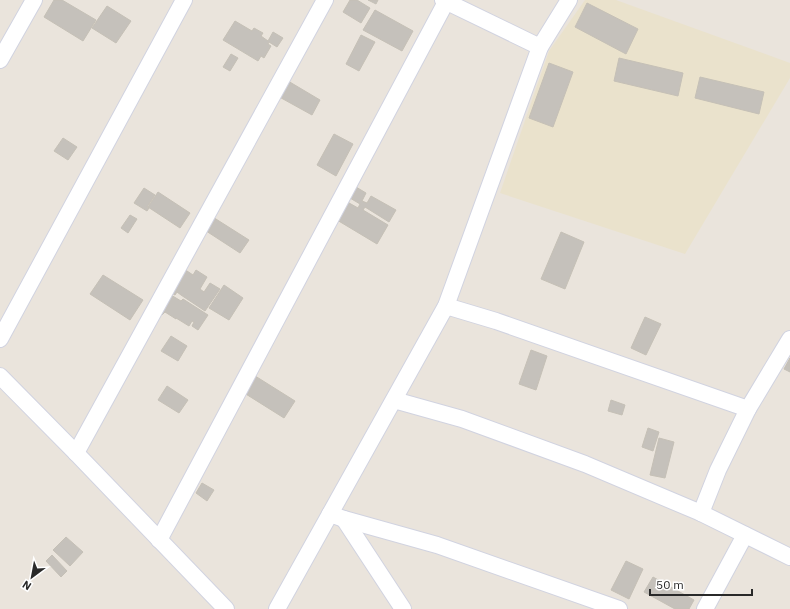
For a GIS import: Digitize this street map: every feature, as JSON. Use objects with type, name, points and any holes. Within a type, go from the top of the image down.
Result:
[{"type":"street","points":[[0,60],[34,0]]},
{"type":"street","points":[[0,339],[184,0]]},
{"type":"street","points":[[76,453],[325,0]]},
{"type":"street","points":[[278,609],[337,516],[394,400],[446,306],[540,47],[569,0]]},
{"type":"street","points":[[159,540],[445,1],[540,47]]},
{"type":"street","points":[[446,306],[748,410]]},
{"type":"street","points":[[701,513],[718,470],[748,410],[790,339]]},
{"type":"street","points":[[0,376],[226,609]]},
{"type":"street","points":[[394,400],[462,419],[578,461],[701,513],[790,557]]},
{"type":"street","points":[[337,516],[403,609]]},
{"type":"street","points":[[337,516],[437,545],[619,609]]},
{"type":"street","points":[[705,609],[745,535]]},
{"type":"shaded area","points":[[585,0],[616,0],[790,63],[790,78],[685,254],[500,193],[549,51]]},
{"type":"building","points":[[54,0],[62,0],[96,20],[83,41],[44,17]]},
{"type":"building","points":[[350,0],[357,0],[370,8],[361,23],[343,12]]},
{"type":"building","points":[[368,0],[378,0],[376,4]]},
{"type":"building","points":[[587,3],[638,29],[626,54],[575,27]]},
{"type":"building","points":[[107,6],[131,21],[116,43],[92,28]]},
{"type":"building","points":[[375,10],[413,31],[402,51],[363,30]]},
{"type":"building","points":[[235,21],[252,31],[254,28],[263,33],[261,36],[268,41],[273,32],[283,38],[277,47],[269,42],[268,44],[271,46],[264,58],[261,56],[258,61],[223,40]]},
{"type":"building","points":[[361,35],[375,42],[359,71],[346,64]]},
{"type":"building","points":[[231,54],[238,58],[230,71],[223,67]]},
{"type":"building","points":[[619,58],[683,73],[678,96],[614,81]]},
{"type":"building","points":[[549,63],[573,72],[553,127],[529,118]]},
{"type":"building","points":[[700,77],[764,92],[759,114],[695,98]]},
{"type":"building","points":[[283,78],[320,100],[312,115],[274,94]]},
{"type":"building","points":[[334,134],[353,144],[336,176],[317,165]]},
{"type":"building","points":[[63,138],[77,147],[68,160],[54,151]]},
{"type":"building","points":[[351,184],[366,193],[362,201],[367,203],[371,196],[396,210],[389,222],[365,207],[363,210],[388,225],[377,244],[332,217],[342,199],[358,208],[360,204],[345,195]]},
{"type":"building","points":[[144,188],[155,195],[147,207],[149,208],[147,211],[134,203]]},
{"type":"building","points":[[158,192],[190,213],[180,228],[148,207]]},
{"type":"building","points":[[208,214],[249,240],[240,253],[200,227]]},
{"type":"building","points":[[130,215],[137,219],[128,233],[121,228]]},
{"type":"building","points":[[561,232],[584,242],[565,289],[541,279]]},
{"type":"building","points":[[181,267],[193,275],[196,270],[207,277],[200,289],[204,292],[210,283],[220,289],[205,311],[177,292],[175,295],[166,290]]},
{"type":"building","points":[[103,275],[143,300],[130,320],[90,294]]},
{"type":"building","points":[[224,285],[243,298],[229,320],[209,308]]},
{"type":"building","points":[[171,295],[181,301],[183,299],[208,315],[198,330],[192,326],[194,322],[192,321],[189,326],[165,312],[162,315],[153,309]]},
{"type":"building","points":[[645,317],[661,324],[646,355],[631,348]]},
{"type":"building","points":[[171,336],[187,346],[178,361],[161,351]]},
{"type":"building","points":[[531,350],[547,356],[536,390],[519,384]]},
{"type":"building","points":[[790,358],[790,372],[784,369]]},
{"type":"building","points":[[252,374],[295,401],[284,418],[241,391]]},
{"type":"building","points":[[167,386],[188,400],[179,413],[158,400]]},
{"type":"building","points":[[611,400],[625,405],[622,415],[608,411]]},
{"type":"building","points":[[648,428],[659,432],[653,451],[642,447]]},
{"type":"building","points":[[659,438],[674,442],[665,478],[650,475]]},
{"type":"building","points":[[202,483],[214,490],[207,501],[196,493]]},
{"type":"building","points":[[66,537],[83,552],[70,566],[53,550]]},
{"type":"building","points":[[52,555],[67,571],[61,577],[46,561]]},
{"type":"building","points":[[626,561],[643,569],[629,599],[611,590]]},
{"type":"building","points":[[653,577],[694,600],[689,609],[675,609],[644,592]]}]
